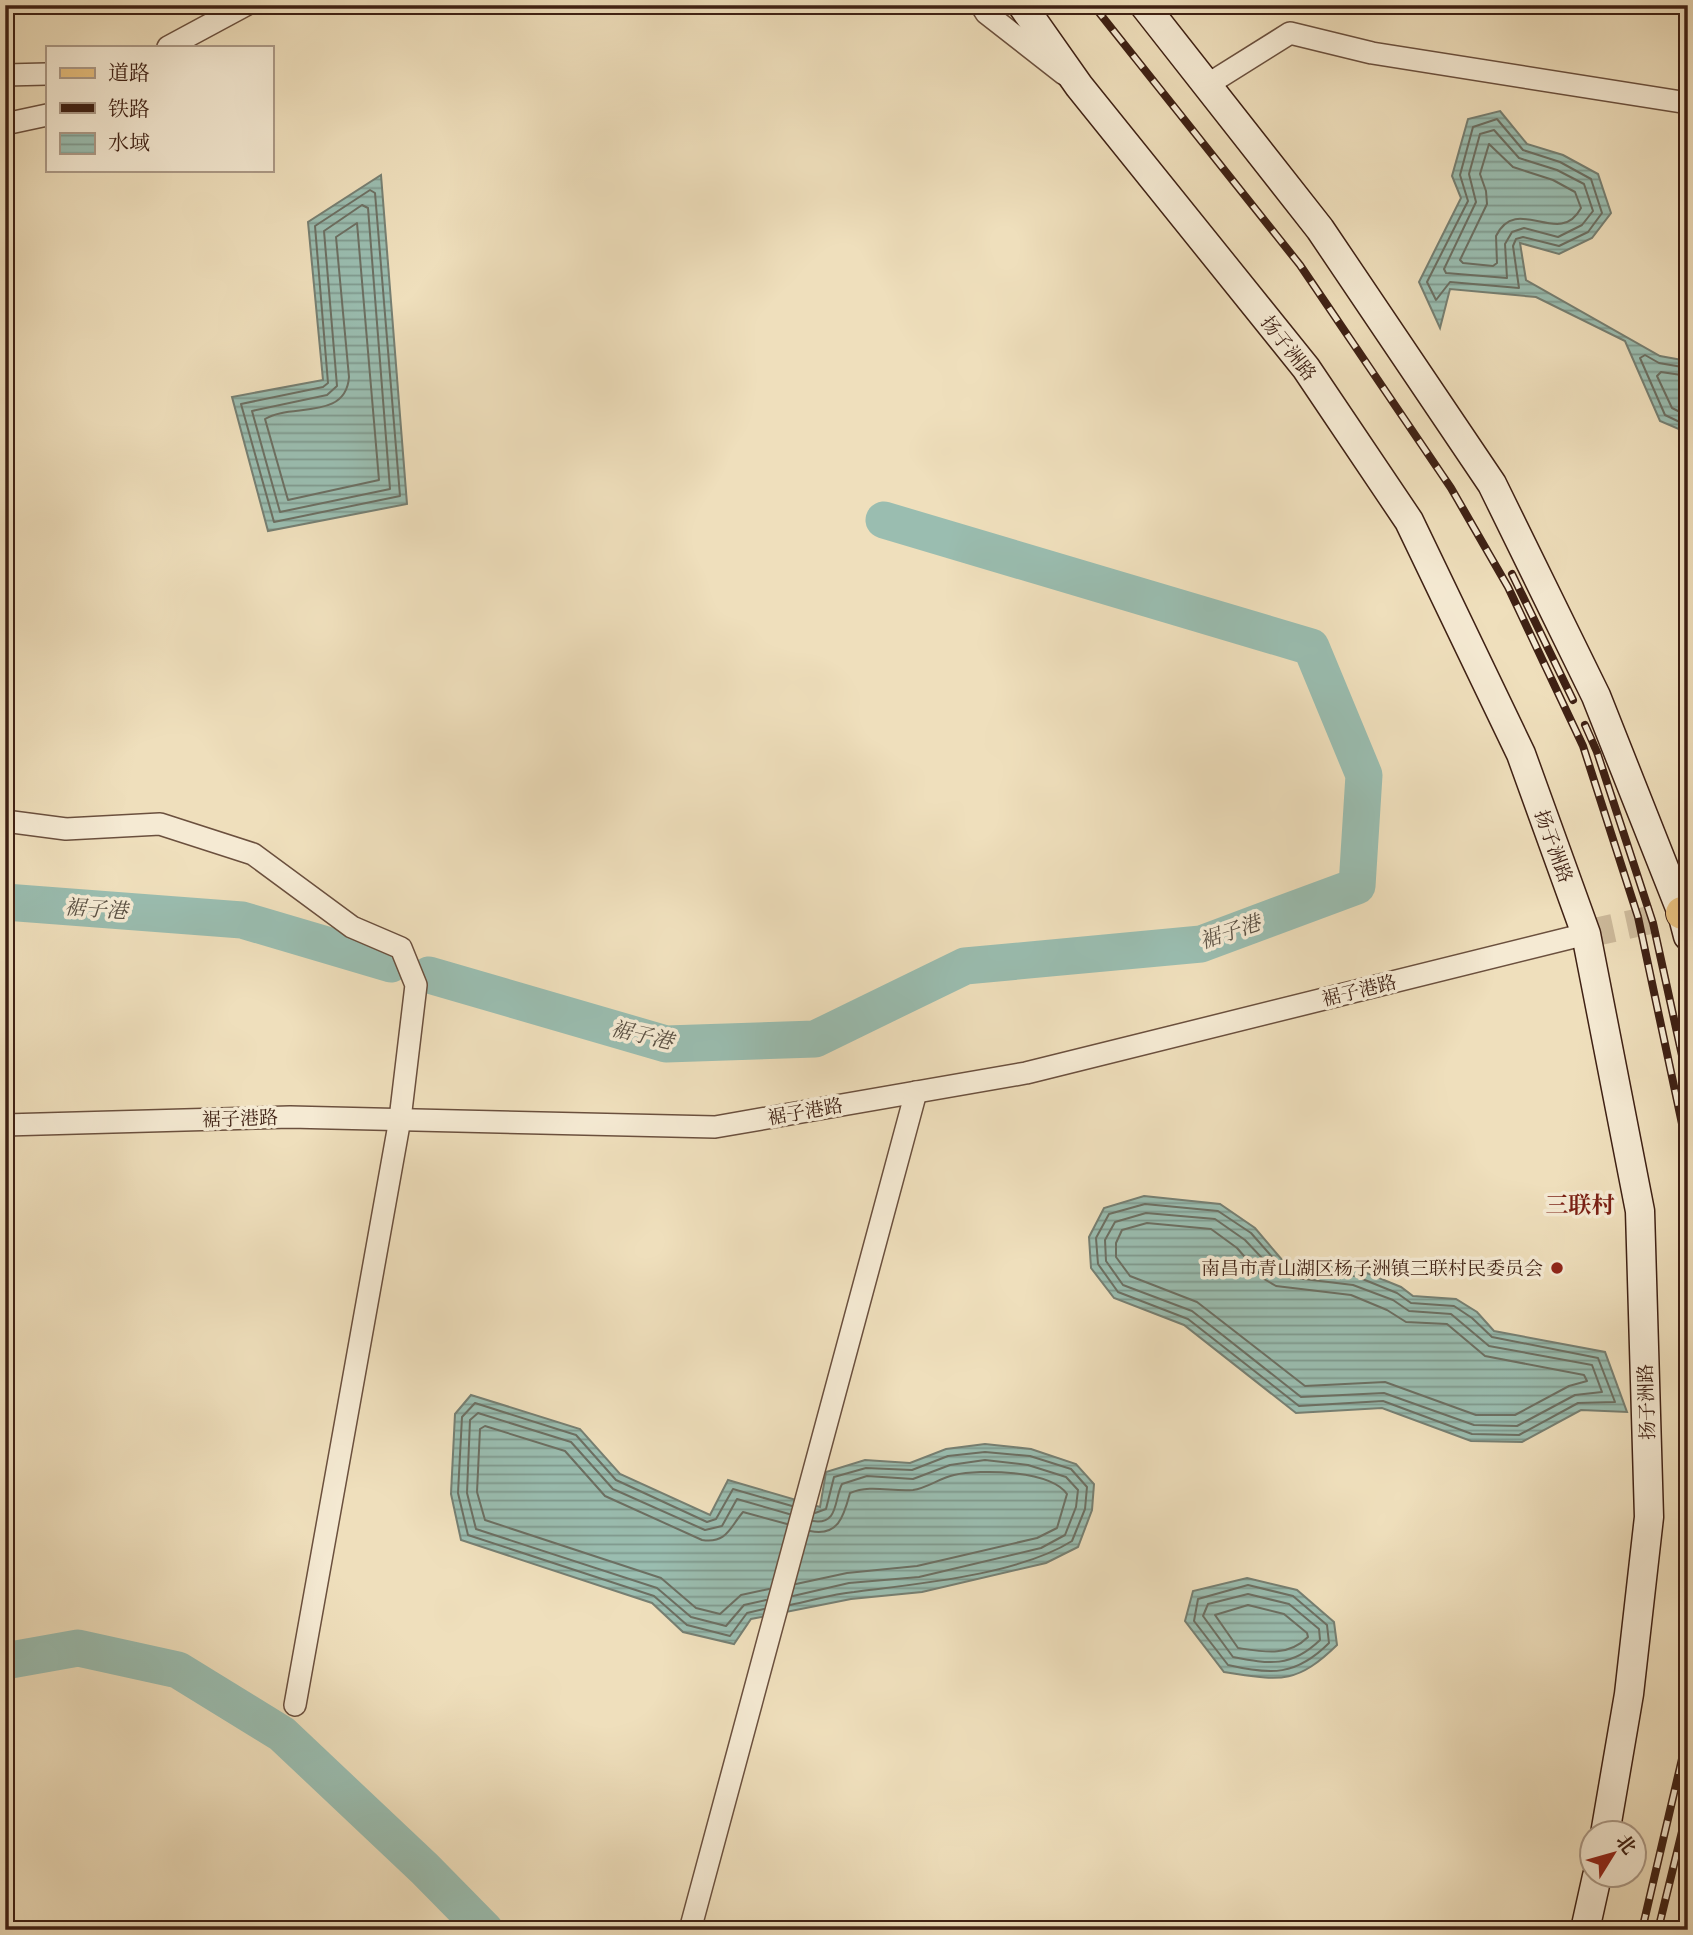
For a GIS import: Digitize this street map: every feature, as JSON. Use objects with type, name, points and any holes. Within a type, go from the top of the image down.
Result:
[{"type":"main road","name":"扬子洲路","points":[[1022,5],[1079,86],[1306,368],[1409,521],[1521,754],[1586,934],[1640,1211],[1649,1517],[1629,1694],[1607,1820]]},
{"type":"main road","points":[[1147,7],[1320,229],[1492,484],[1596,695],[1686,920]]},
{"type":"main road","points":[[1585,1930],[1594,1890]]},
{"type":"street","points":[[167,46],[246,5]]},
{"type":"street","points":[[981,5],[986,13],[1079,86]]},
{"type":"street","points":[[1207,85],[1290,33],[1372,53],[1688,103]]},
{"type":"street","points":[[5,75],[46,74]]},
{"type":"street","points":[[5,124],[46,115]]},
{"type":"street","points":[[5,821],[66,829],[160,824],[253,854],[352,927],[401,948],[416,985],[400,1119],[295,1706]]},
{"type":"street","name":"裾子港路","points":[[5,1125],[289,1117],[715,1126],[1026,1073],[1586,934]]},
{"type":"street","points":[[690,1930],[916,1092]]},
{"type":"water","points":[[1500,111],[1527,144],[1563,155],[1598,174],[1611,213],[1592,238],[1559,254],[1520,243],[1526,280],[1660,356],[1688,361],[1688,433],[1660,421],[1625,341],[1536,297],[1450,289],[1440,328],[1419,282],[1461,198],[1452,176],[1468,119]]},
{"type":"water","points":[[381,175],[407,504],[268,531],[232,397],[323,380],[308,222]]},
{"type":"water","points":[[1144,1196],[1220,1204],[1255,1228],[1283,1261],[1357,1269],[1401,1287],[1413,1296],[1456,1299],[1477,1312],[1494,1331],[1605,1352],[1627,1412],[1581,1410],[1522,1442],[1471,1441],[1382,1408],[1296,1413],[1184,1325],[1114,1298],[1091,1268],[1089,1237],[1104,1208]]},
{"type":"water","points":[[471,1395],[580,1429],[620,1474],[710,1515],[728,1480],[820,1507],[826,1472],[865,1460],[910,1463],[946,1449],[985,1444],[1031,1449],[1076,1464],[1094,1484],[1092,1510],[1078,1547],[1046,1563],[922,1592],[851,1599],[751,1619],[734,1644],[683,1632],[652,1603],[461,1540],[451,1494],[455,1414]]},
{"type":"water","points":[[1247,1578],[1297,1590],[1334,1622],[1337,1645],[1309,1668],[1285,1677],[1259,1677],[1224,1672],[1185,1621],[1193,1591]]},
{"type":"waterway","name":"裾子港","points":[[429,975],[666,1044],[815,1039],[965,966],[1201,944],[1357,886],[1364,775],[1311,647],[884,520]]},
{"type":"waterway","name":"裾子港","points":[[5,902],[242,920],[391,964]]},
{"type":"waterway","points":[[5,1661],[78,1648],[178,1670],[282,1734],[425,1869],[485,1930]]},
{"type":"tunnel","points":[[1586,934],[1682,913]]},
{"type":"railway","points":[[1093,5],[1300,265],[1451,488],[1508,587],[1583,746],[1638,917],[1688,1152]]},
{"type":"railway","points":[[1512,574],[1573,700]]},
{"type":"railway","points":[[1585,725],[1597,752],[1653,923],[1688,1083]]},
{"type":"railway","points":[[1642,1930],[1682,1759],[1688,1712]]},
{"type":"railway","points":[[1658,1930],[1688,1807]]},
{"type":"place","name":"南昌市青山湖区杨子洲镇三联村民委员会","points":[[1557,1268]]},
{"type":"district","name":"三联村","points":[[1580,1205]]}]
